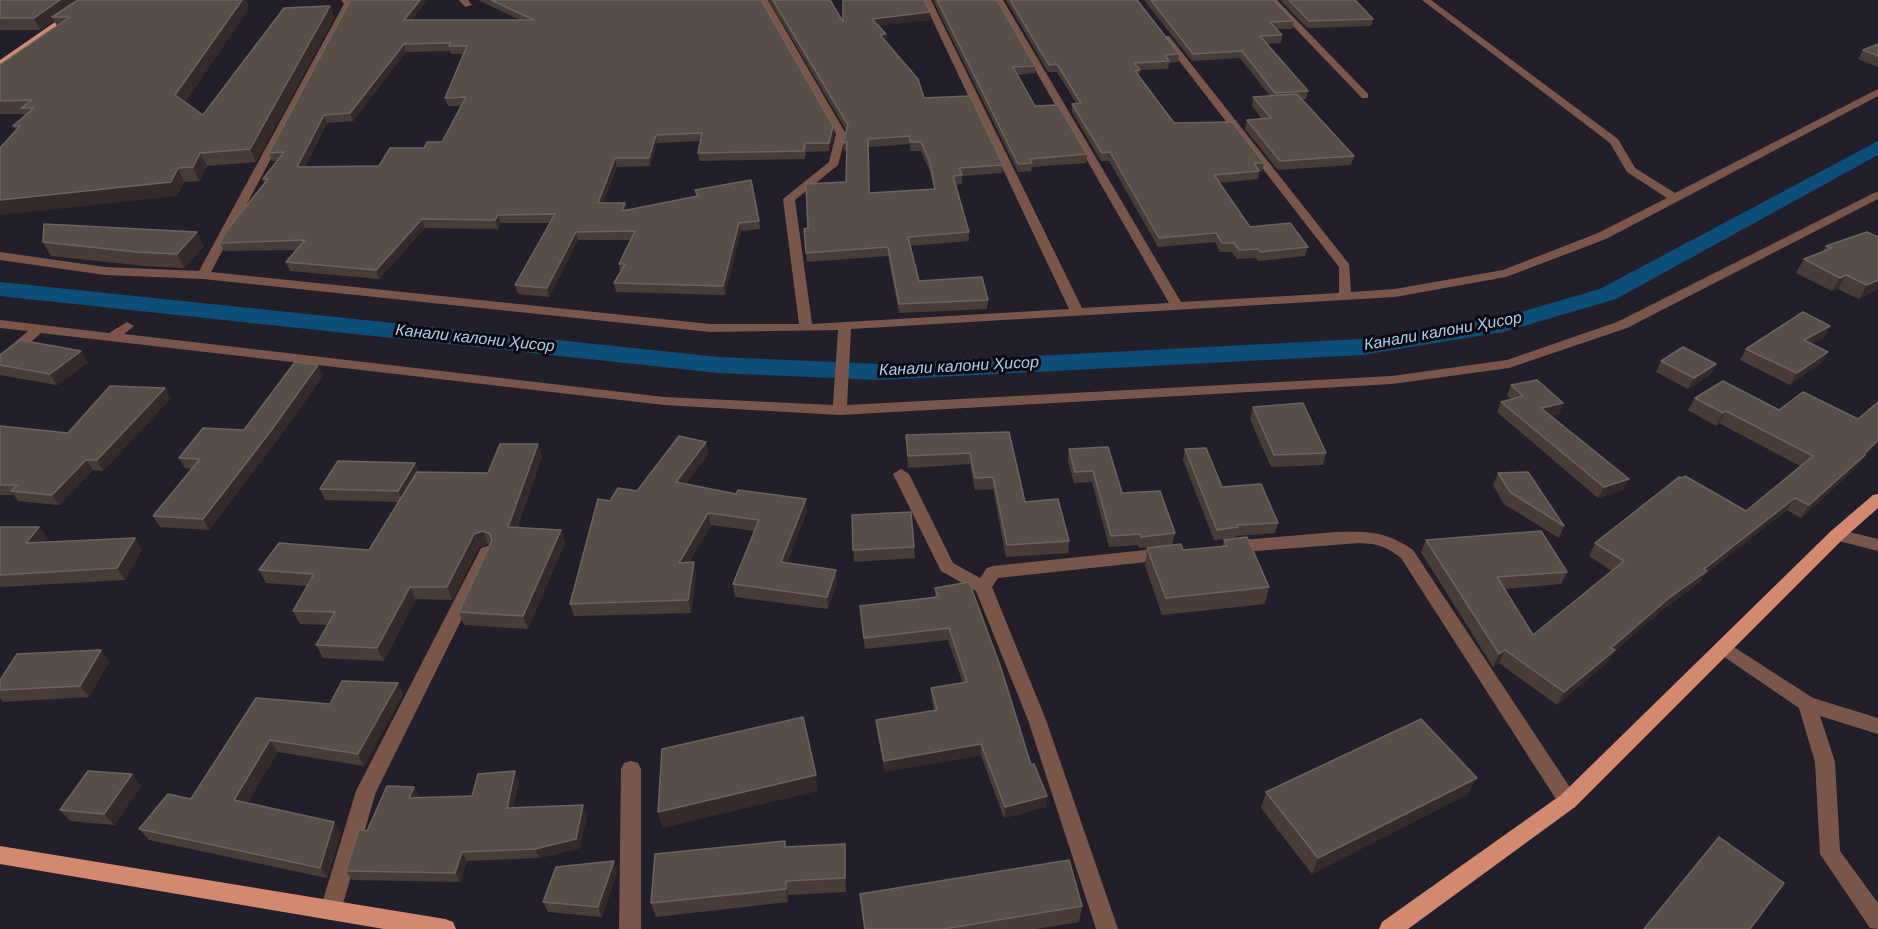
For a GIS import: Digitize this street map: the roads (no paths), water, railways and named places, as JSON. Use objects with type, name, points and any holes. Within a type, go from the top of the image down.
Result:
[{"type":"main road","points":[[0,64],[93,0]]},
{"type":"main road","points":[[1390,929],[1568,801],[1837,535],[1878,499]]},
{"type":"main road","points":[[0,855],[445,929]]},
{"type":"street","points":[[764,0],[841,134],[834,163],[789,199],[806,328]]},
{"type":"street","points":[[927,0],[1077,311]]},
{"type":"street","points":[[999,0],[1178,307]]},
{"type":"street","points":[[1272,0],[1365,96]]},
{"type":"street","points":[[1426,0],[1614,141],[1631,170],[1673,197]]},
{"type":"street","points":[[203,275],[351,1]]},
{"type":"street","points":[[1158,28],[1345,267],[1345,296]]},
{"type":"street","points":[[0,256],[105,271],[203,275],[710,328],[806,328],[845,331],[1077,311],[1395,293],[1506,273],[1602,236],[1878,92]]},
{"type":"street","points":[[0,324],[664,401],[841,404],[1392,380],[1509,364],[1622,325],[1878,195]]},
{"type":"street","points":[[112,337],[127,326]]},
{"type":"street","points":[[0,362],[39,328]]},
{"type":"street","points":[[841,404],[845,331]]},
{"type":"street","points":[[901,474],[947,567],[983,587],[1037,720],[1107,929]]},
{"type":"street","points":[[1837,535],[1878,545]]},
{"type":"street","points":[[1218,548],[1277,542],[1366,538],[1388,540],[1401,549],[1407,554],[1568,801]]},
{"type":"street","points":[[331,910],[366,791],[487,552]]},
{"type":"street","points":[[983,587],[993,572],[1182,552]]},
{"type":"street","points":[[1723,647],[1808,704],[1878,726]]},
{"type":"street","points":[[1808,704],[1825,762],[1830,854],[1878,921]]},
{"type":"street","points":[[630,929],[631,769]]},
{"type":"waterway","name":"Канали калони Ҳисор","points":[[0,289],[719,365],[881,372],[1362,347],[1503,325],[1608,294],[1878,147]]}]
